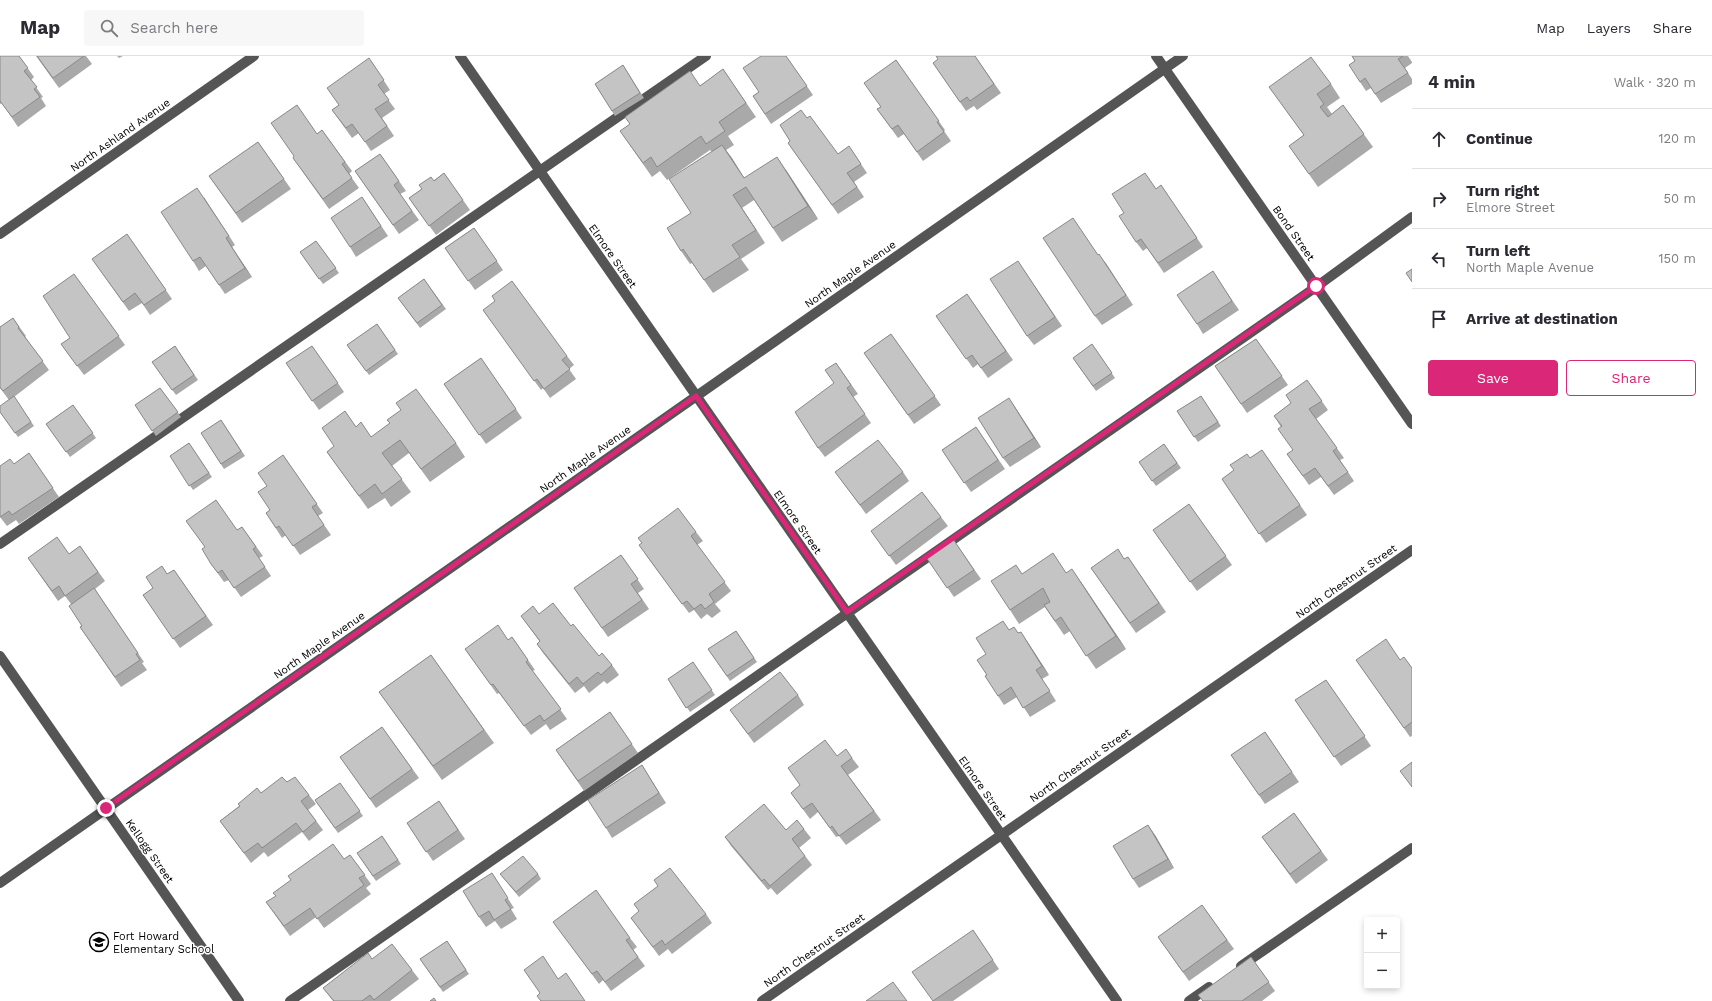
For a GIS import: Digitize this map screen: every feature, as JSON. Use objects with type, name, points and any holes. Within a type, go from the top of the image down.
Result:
[{"type":"street","name":"North Ashland Avenue","points":[[0,234],[254,56]]},
{"type":"street","name":"Elmore Street","points":[[460,56],[1117,1001]]},
{"type":"street","points":[[0,544],[706,56]]},
{"type":"street","name":"Bond Street","points":[[1156,56],[1412,424]]},
{"type":"street","name":"North Maple Avenue","points":[[0,883],[1183,56]]},
{"type":"street","points":[[290,1001],[1316,286],[1412,217]]},
{"type":"street","name":"North Chestnut Street","points":[[762,1001],[1412,550]]},
{"type":"street","name":"Kellogg Street","points":[[0,656],[239,1001]]},
{"type":"street","points":[[1235,970],[1412,848]]},
{"type":"street","points":[[1189,1001],[1215,983]]},
{"type":"building","points":[[0,56],[19,56],[28,68],[24,71],[37,87],[34,89],[40,97],[12,117],[0,101]]},
{"type":"building","points":[[37,56],[84,56],[53,78]]},
{"type":"building","points":[[761,56],[786,56],[807,86],[765,114],[753,96],[759,92],[743,68]]},
{"type":"building","points":[[936,56],[975,56],[994,84],[970,101],[967,97],[960,102],[933,63],[938,59]]},
{"type":"building","points":[[1352,56],[1403,56],[1398,59],[1408,73],[1375,94],[1365,78],[1360,82],[1349,65],[1355,61]]},
{"type":"building","points":[[1311,57],[1331,84],[1317,94],[1324,104],[1320,107],[1328,117],[1343,105],[1364,134],[1309,174],[1289,146],[1304,135],[1269,87]]},
{"type":"building","points":[[369,58],[384,80],[378,85],[389,100],[375,109],[387,126],[365,142],[352,124],[346,128],[332,110],[339,105],[327,88]]},
{"type":"building","points":[[896,60],[939,121],[937,122],[944,132],[917,152],[898,125],[892,129],[877,109],[881,107],[864,83]]},
{"type":"building","points":[[623,65],[640,93],[612,111],[595,84]]},
{"type":"building","points":[[723,69],[746,103],[719,122],[725,131],[706,144],[701,136],[657,167],[651,157],[643,163],[620,131],[630,124],[625,117],[690,71],[700,86]]},
{"type":"building","points":[[297,105],[317,134],[322,130],[345,162],[342,164],[352,178],[323,199],[293,158],[294,156],[271,123]]},
{"type":"building","points":[[801,110],[807,118],[810,116],[838,154],[849,146],[861,164],[847,173],[857,187],[832,205],[788,143],[790,141],[780,125]]},
{"type":"building","points":[[258,142],[284,179],[236,213],[209,176]]},
{"type":"building","points":[[722,145],[744,178],[777,157],[808,206],[773,228],[746,187],[733,195],[756,230],[732,245],[740,257],[704,280],[683,249],[681,251],[667,228],[691,213],[669,179]]},
{"type":"building","points":[[380,154],[399,181],[394,185],[412,211],[393,225],[355,171]]},
{"type":"building","points":[[444,173],[463,200],[429,226],[409,198],[422,189],[419,185],[431,177],[434,181]]},
{"type":"building","points":[[1145,173],[1156,189],[1161,185],[1197,238],[1158,263],[1141,239],[1136,242],[1119,216],[1124,213],[1112,194]]},
{"type":"building","points":[[197,188],[229,236],[226,238],[245,268],[219,285],[200,257],[193,261],[161,212]]},
{"type":"building","points":[[362,197],[381,226],[350,247],[331,218]]},
{"type":"building","points":[[1073,218],[1126,295],[1095,316],[1043,238]]},
{"type":"building","points":[[474,228],[497,261],[468,281],[445,248]]},
{"type":"building","points":[[127,234],[166,290],[144,305],[135,293],[123,302],[92,259]]},
{"type":"building","points":[[316,241],[336,268],[319,279],[300,252]]},
{"type":"building","points":[[1018,261],[1055,317],[1027,336],[990,279]]},
{"type":"building","points":[[1412,269],[1412,282],[1406,273]]},
{"type":"building","points":[[1213,271],[1232,301],[1197,324],[1177,295]]},
{"type":"building","points":[[74,274],[119,336],[77,366],[61,344],[70,338],[43,296]]},
{"type":"building","points":[[424,279],[442,305],[417,323],[398,298]]},
{"type":"building","points":[[512,281],[567,356],[562,360],[570,369],[544,389],[537,379],[534,381],[483,310],[495,301],[492,296]]},
{"type":"building","points":[[967,294],[1006,351],[981,368],[972,355],[966,359],[936,316]]},
{"type":"building","points":[[13,318],[19,327],[18,328],[43,361],[3,391],[0,387],[0,327]]},
{"type":"building","points":[[377,324],[395,350],[366,371],[347,345]]},
{"type":"building","points":[[891,334],[935,396],[908,415],[864,353]]},
{"type":"building","points":[[1256,339],[1282,376],[1241,404],[1215,366]]},
{"type":"building","points":[[1092,344],[1112,373],[1093,386],[1073,358]]},
{"type":"building","points":[[175,346],[194,375],[172,390],[152,362]]},
{"type":"building","points":[[312,346],[338,383],[312,401],[286,363]]},
{"type":"building","points":[[481,358],[516,409],[479,435],[444,384]]},
{"type":"building","points":[[836,363],[851,385],[847,388],[865,414],[818,448],[795,412],[834,383],[825,370]]},
{"type":"building","points":[[1307,380],[1322,401],[1309,409],[1337,448],[1333,451],[1348,472],[1328,486],[1315,468],[1303,476],[1287,454],[1293,450],[1278,429],[1282,426],[1274,416],[1291,403],[1286,395]]},
{"type":"building","points":[[160,388],[178,412],[152,431],[135,405]]},
{"type":"building","points":[[416,389],[456,443],[421,469],[400,440],[382,453],[402,479],[382,494],[375,484],[359,496],[327,452],[334,446],[322,428],[345,411],[356,427],[361,422],[371,437],[390,423],[387,420],[401,410],[396,403]]},
{"type":"building","points":[[14,396],[31,422],[15,433],[0,412],[0,406]]},
{"type":"building","points":[[1201,396],[1218,422],[1194,437],[1177,411]]},
{"type":"building","points":[[1009,398],[1034,438],[1003,458],[978,418]]},
{"type":"building","points":[[73,405],[93,433],[66,452],[46,424]]},
{"type":"building","points":[[221,420],[241,451],[221,464],[201,433]]},
{"type":"building","points":[[976,427],[998,460],[964,483],[942,450]]},
{"type":"building","points":[[878,440],[903,472],[860,505],[835,472]]},
{"type":"building","points":[[189,443],[209,473],[189,486],[170,456]]},
{"type":"building","points":[[1164,444],[1177,463],[1152,481],[1139,462]]},
{"type":"building","points":[[1262,450],[1300,505],[1259,534],[1222,479],[1234,470],[1230,465],[1247,454],[1250,458]]},
{"type":"building","points":[[29,453],[53,488],[12,515],[9,511],[0,517],[0,466],[10,459],[14,464]]},
{"type":"building","points":[[283,455],[317,504],[312,507],[324,525],[293,546],[279,526],[276,528],[266,513],[270,510],[258,492],[267,486],[258,473]]},
{"type":"building","points":[[922,492],[941,517],[889,556],[871,531]]},
{"type":"building","points":[[216,500],[237,530],[242,527],[256,547],[253,549],[265,567],[234,588],[222,570],[218,573],[211,564],[202,549],[205,547],[186,521]]},
{"type":"building","points":[[1189,504],[1226,556],[1190,582],[1153,530]]},
{"type":"building","points":[[678,508],[696,532],[691,536],[725,582],[709,594],[714,602],[705,609],[701,604],[694,609],[687,601],[682,604],[639,545],[642,543],[638,538]]},
{"type":"building","points":[[57,537],[69,554],[80,546],[98,572],[65,596],[59,586],[52,591],[28,558]]},
{"type":"building","points":[[953,539],[974,570],[947,588],[926,557]]},
{"type":"building","points":[[1118,549],[1124,559],[1128,557],[1159,603],[1130,623],[1091,568]]},
{"type":"building","points":[[1053,553],[1066,573],[1072,569],[1116,636],[1086,656],[1061,617],[1055,621],[1044,605],[1050,602],[1043,588],[1010,610],[991,581],[1016,565],[1022,574]]},
{"type":"building","points":[[621,555],[638,579],[631,584],[642,600],[602,628],[574,588]]},
{"type":"building","points":[[162,566],[167,574],[174,570],[206,616],[173,639],[143,595],[153,588],[146,577]]},
{"type":"building","points":[[94,588],[138,653],[136,654],[140,660],[115,677],[80,627],[82,626],[69,606]]},
{"type":"building","points":[[553,603],[571,626],[573,624],[599,656],[602,653],[612,665],[601,675],[598,672],[583,684],[577,677],[569,684],[537,644],[540,641],[521,616],[533,606],[539,614]]},
{"type":"building","points":[[1003,621],[1009,630],[1014,627],[1018,633],[1021,632],[1042,666],[1036,670],[1050,691],[1023,708],[1011,687],[998,696],[977,660],[986,654],[976,638]]},
{"type":"building","points":[[498,625],[508,640],[512,637],[528,660],[526,662],[561,709],[544,721],[540,715],[524,726],[493,684],[491,685],[465,649]]},
{"type":"building","points":[[736,631],[754,658],[727,676],[708,649]]},
{"type":"building","points":[[1386,639],[1400,660],[1404,657],[1412,668],[1412,722],[1404,728],[1356,660]]},
{"type":"building","points":[[431,655],[484,730],[433,766],[379,692]]},
{"type":"building","points":[[693,662],[712,690],[686,708],[668,679]]},
{"type":"building","points":[[780,672],[798,695],[748,734],[730,710]]},
{"type":"building","points":[[1326,680],[1365,736],[1334,757],[1295,700]]},
{"type":"building","points":[[610,712],[632,744],[578,781],[556,750]]},
{"type":"building","points":[[382,727],[412,769],[370,799],[340,757]]},
{"type":"building","points":[[1265,732],[1292,772],[1259,795],[1231,755]]},
{"type":"building","points":[[825,740],[837,756],[846,749],[852,758],[841,766],[874,811],[839,836],[832,826],[830,828],[812,803],[803,809],[791,793],[800,785],[788,768]]},
{"type":"building","points":[[1412,762],[1412,787],[1400,771]]},
{"type":"building","points":[[642,765],[659,793],[606,828],[588,800]]},
{"type":"building","points":[[282,777],[287,782],[295,777],[309,795],[301,801],[316,821],[303,832],[296,823],[262,848],[258,843],[244,853],[220,821],[240,806],[238,804],[257,788],[261,793]]},
{"type":"building","points":[[340,783],[360,811],[335,828],[315,800]]},
{"type":"building","points":[[439,801],[458,830],[426,852],[407,823]]},
{"type":"building","points":[[764,804],[786,830],[797,820],[804,829],[792,839],[805,856],[770,886],[764,879],[762,881],[725,837]]},
{"type":"building","points":[[1294,813],[1321,851],[1290,874],[1262,837]]},
{"type":"building","points":[[1148,825],[1168,859],[1133,879],[1113,846]]},
{"type":"building","points":[[382,836],[398,860],[373,876],[357,853]]},
{"type":"building","points":[[333,844],[344,859],[350,855],[365,875],[359,878],[364,885],[317,919],[310,908],[284,926],[266,902],[276,896],[273,893],[291,880],[288,876]]},
{"type":"building","points":[[523,856],[538,874],[516,892],[500,874]]},
{"type":"building","points":[[670,868],[706,914],[665,945],[662,940],[653,947],[631,918],[639,911],[634,904],[658,886],[654,880]]},
{"type":"building","points":[[492,873],[508,898],[505,900],[511,909],[494,920],[489,911],[479,917],[463,891]]},
{"type":"building","points":[[596,890],[630,938],[626,940],[638,957],[605,982],[597,971],[592,974],[553,922]]},
{"type":"building","points":[[1202,905],[1227,940],[1183,972],[1158,937]]},
{"type":"building","points":[[973,930],[993,960],[933,1001],[912,972]]},
{"type":"building","points":[[447,941],[466,970],[440,987],[420,959]]},
{"type":"building","points":[[392,944],[412,970],[374,1000],[370,995],[362,1001],[334,1001],[323,988],[368,953],[372,959]]},
{"type":"building","points":[[543,956],[558,979],[566,973],[585,1001],[541,1001],[537,996],[540,993],[524,970]]},
{"type":"building","points":[[1251,957],[1269,982],[1242,1001],[1203,1001],[1198,995]]},
{"type":"building","points":[[893,982],[907,1001],[866,1001]]},
{"type":"place","name":"Fort Howard Elementary School","points":[[99,942]]},
{"type":"route","points":[[106,808],[696,396],[847,612],[1316,286]]}]
